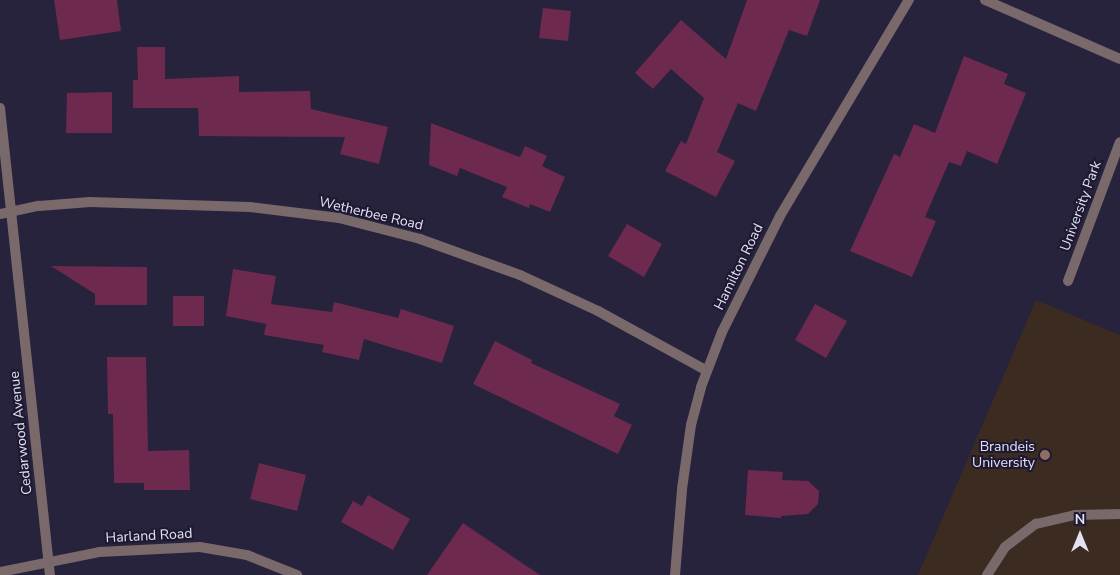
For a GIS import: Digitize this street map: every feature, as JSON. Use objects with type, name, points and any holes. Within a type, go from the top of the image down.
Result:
[{"type":"street","name":"Hamilton Road","points":[[675,575],[684,469],[696,405],[707,371],[769,236],[909,0]]},
{"type":"street","points":[[985,0],[1120,59]]},
{"type":"street","name":"Cedarwood Avenue","points":[[0,108],[5,213],[50,575]]},
{"type":"street","name":"University Park","points":[[1068,280],[1120,142]]},
{"type":"street","name":"Wetherbee Road","points":[[5,213],[90,202],[182,204],[297,211],[364,224],[467,254],[559,292],[707,371]]},
{"type":"street","points":[[987,575],[1005,547],[1036,524],[1075,516],[1120,514]]},
{"type":"street","name":"Harland Road","points":[[0,572],[48,561],[134,549],[200,547],[248,554],[297,575]]},
{"type":"shaded area","name":"Brandeis University","points":[[1036,300],[1120,335],[1120,575],[918,575]]},
{"type":"building","points":[[54,0],[117,0],[121,31],[60,40]]},
{"type":"building","points":[[747,0],[820,0],[807,36],[789,30],[756,111],[738,103],[717,152],[735,161],[716,197],[665,171],[681,141],[686,144],[704,98],[671,69],[653,89],[635,73],[681,20],[726,59]]},
{"type":"building","points":[[543,8],[571,11],[568,41],[539,38]]},
{"type":"building","points":[[137,47],[165,47],[165,79],[239,76],[239,92],[310,91],[311,109],[388,127],[379,164],[340,154],[345,137],[199,136],[198,108],[133,108],[133,80],[138,80]]},
{"type":"building","points":[[964,56],[1008,74],[1004,84],[1026,93],[997,164],[967,151],[961,166],[949,162],[925,217],[936,221],[912,277],[850,251],[894,154],[900,157],[914,124],[935,133]]},
{"type":"building","points":[[112,92],[112,133],[66,133],[67,93]]},
{"type":"building","points":[[431,123],[520,157],[525,146],[547,156],[542,166],[565,177],[550,212],[530,204],[529,208],[502,197],[507,187],[460,168],[457,176],[429,165]]},
{"type":"building","points":[[627,224],[662,244],[644,277],[608,256]]},
{"type":"building","points":[[51,266],[147,267],[147,305],[95,305],[95,294]]},
{"type":"building","points":[[233,269],[276,276],[271,304],[332,312],[334,302],[398,318],[401,309],[454,326],[442,363],[364,339],[359,360],[322,352],[324,345],[264,335],[266,324],[226,316]]},
{"type":"building","points":[[173,296],[204,296],[204,326],[173,326]]},
{"type":"building","points":[[815,304],[847,321],[826,358],[795,340]]},
{"type":"building","points":[[495,341],[532,360],[531,363],[620,404],[614,416],[632,425],[618,454],[473,384]]},
{"type":"building","points":[[107,357],[146,357],[148,451],[189,450],[190,490],[144,490],[144,483],[114,483],[113,414],[108,414]]},
{"type":"building","points":[[259,463],[306,475],[297,511],[250,499]]},
{"type":"building","points":[[748,470],[783,472],[782,480],[808,481],[819,491],[818,504],[808,514],[781,516],[781,518],[745,515]]},
{"type":"building","points":[[368,495],[410,519],[393,550],[341,522],[353,501],[362,506]]},
{"type":"building","points":[[463,523],[540,575],[427,575]]},
{"type":"place","name":"Brandeis University","points":[[1045,455]]}]
